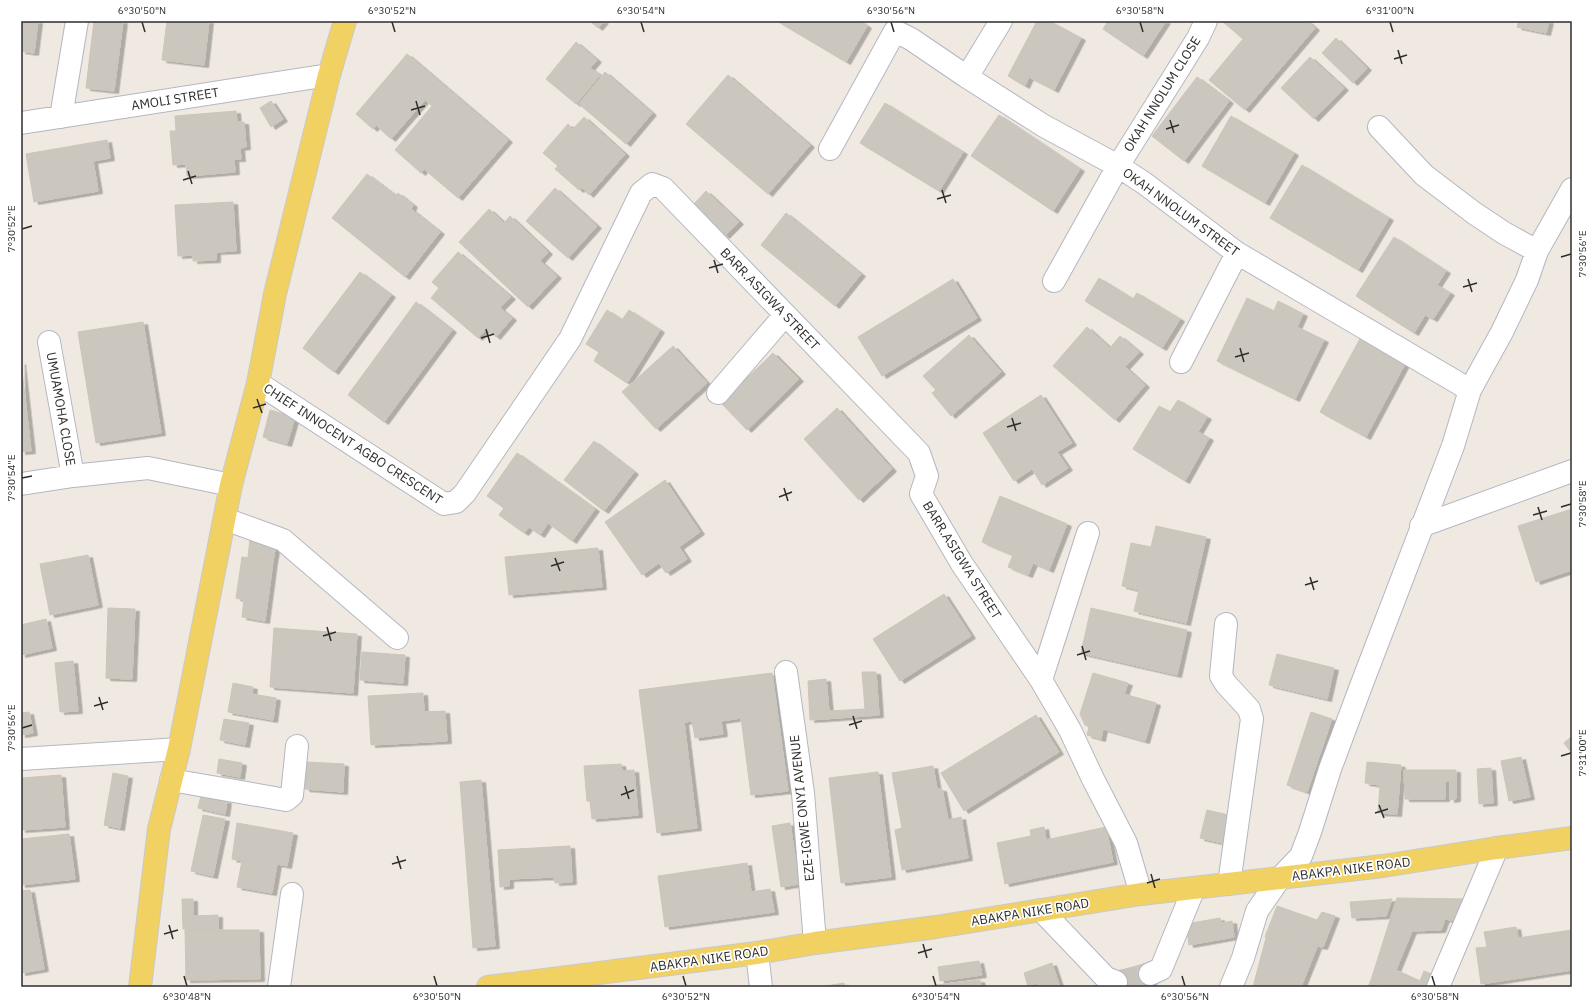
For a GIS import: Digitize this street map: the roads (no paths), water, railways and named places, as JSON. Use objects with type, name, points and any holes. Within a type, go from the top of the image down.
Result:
[{"type":"main road","points":[[140,987],[160,829],[179,749],[231,485],[258,383],[275,294],[329,74],[346,21]]},
{"type":"main road","name":"ABAKPA NIKE ROAD","points":[[488,987],[757,953],[815,943],[936,927],[1141,894],[1383,866],[1572,838]]},
{"type":"street","points":[[61,117],[77,21]]},
{"type":"street","points":[[967,77],[1001,21]]},
{"type":"street","name":"OKAH NNOLUM CLOSE","points":[[1054,282],[1118,166],[1198,38],[1206,21]]},
{"type":"street","name":"OKAH NNOLUM STREET","points":[[830,149],[895,31],[911,39],[1044,126],[1118,166],[1144,183],[1237,253],[1470,390]]},
{"type":"street","name":"AMOLI STREET","points":[[21,123],[329,74]]},
{"type":"street","points":[[1379,127],[1424,175],[1480,217],[1504,233],[1537,251]]},
{"type":"street","name":"CHIEF INNOCENT AGBO CRESCENT","points":[[258,383],[444,504],[456,502],[465,493],[570,339],[641,193],[652,184]]},
{"type":"street","name":"BARR.ASIGWA STREET","points":[[652,184],[663,188],[920,453],[927,476],[921,494],[962,564],[1041,680],[1070,730],[1126,843],[1141,894]]},
{"type":"street","points":[[1231,987],[1243,958],[1257,911],[1280,878],[1301,856],[1333,761],[1421,526],[1453,446],[1470,390],[1502,332],[1527,280],[1537,251],[1572,189]]},
{"type":"street","points":[[1181,362],[1237,253]]},
{"type":"street","points":[[718,393],[785,315]]},
{"type":"street","name":"UMUAMOHA CLOSE","points":[[49,342],[74,476]]},
{"type":"street","points":[[21,484],[74,476],[148,468],[231,485]]},
{"type":"street","points":[[1421,526],[1572,471]]},
{"type":"street","points":[[225,519],[283,540],[397,638]]},
{"type":"street","points":[[1041,680],[1088,533]]},
{"type":"street","points":[[1226,624],[1222,676],[1226,684],[1249,709],[1252,719],[1229,884]]},
{"type":"street","name":"EZE-IGWE ONYI AVENUE","points":[[786,672],[803,794],[815,943]]},
{"type":"street","points":[[171,780],[286,800],[292,795],[297,746]]},
{"type":"street","points":[[21,760],[179,749]]},
{"type":"street","points":[[1438,987],[1497,848]]},
{"type":"street","points":[[1150,974],[1161,969],[1194,888]]},
{"type":"street","points":[[278,987],[292,894]]},
{"type":"street","points":[[1041,910],[1106,978],[1116,982]]},
{"type":"street","points":[[757,953],[760,987]]},
{"type":"tunnel","points":[[1116,982],[1150,974]]}]
